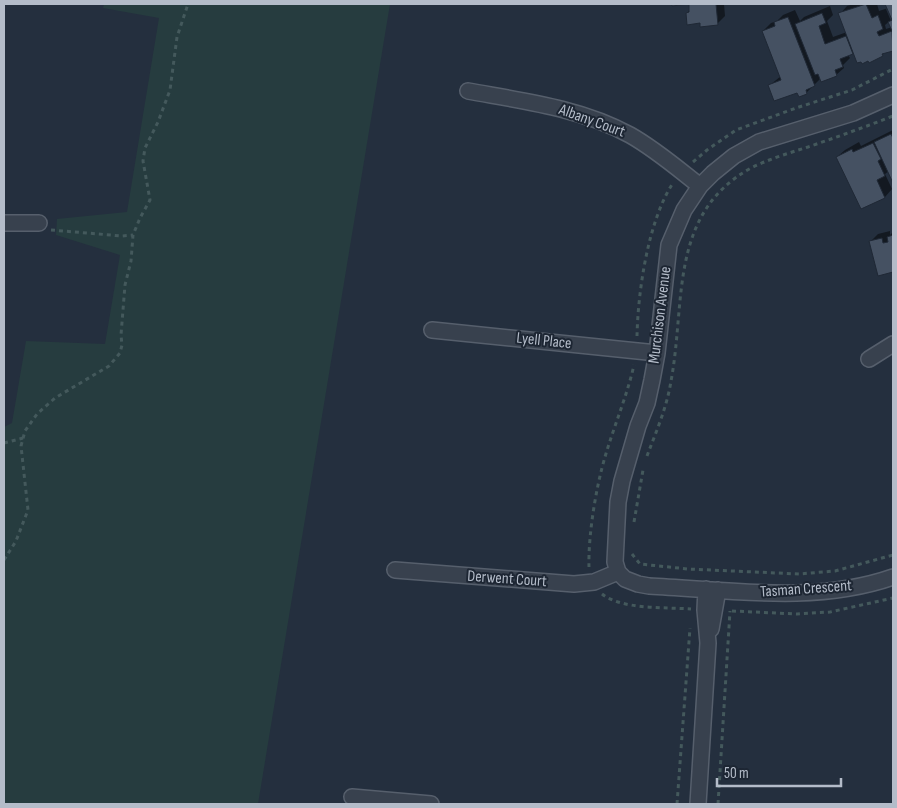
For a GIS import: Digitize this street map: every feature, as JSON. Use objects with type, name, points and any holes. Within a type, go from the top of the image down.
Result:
[{"type":"street","name":"Albany Court","points":[[468,91],[550,106],[584,116],[628,134],[651,148],[700,186]]},
{"type":"street","name":"Murchison Avenue","points":[[618,572],[614,562],[618,502],[622,480],[638,426],[647,404],[657,352],[669,245],[684,210],[700,186],[712,173],[734,156],[759,142],[853,113],[893,95]]},
{"type":"street","points":[[4,224],[39,223]]},
{"type":"street","name":"Lyell Place","points":[[432,330],[657,352]]},
{"type":"street","points":[[869,359],[893,344]]},
{"type":"street","name":"Derwent Court","points":[[395,570],[574,584],[592,582],[618,572]]},
{"type":"street","points":[[618,572],[630,581],[650,586],[712,589],[705,610],[708,643],[698,804]]},
{"type":"street","name":"Tasman Crescent","points":[[712,589],[763,594],[826,591],[879,582],[893,577]]},
{"type":"street","points":[[352,797],[431,804]]},
{"type":"path","points":[[4,560],[16,541],[28,510],[21,446],[25,431],[37,414],[55,398],[109,366],[120,353],[125,285],[131,261],[132,235],[150,200],[144,161],[145,148],[158,122],[170,90],[178,37],[188,4]]},
{"type":"path","points":[[690,618],[691,609],[622,604],[607,598],[596,589],[592,582],[589,566],[595,498],[605,457],[630,381],[637,350],[638,318],[648,243],[660,210],[672,186],[682,172],[707,150],[736,130],[852,90],[893,69]]},
{"type":"path","points":[[633,531],[645,462],[664,412],[671,381],[685,262],[691,238],[706,208],[720,192],[752,168],[774,158],[893,116]]},
{"type":"path","points":[[39,223],[53,231],[122,236],[132,235]]},
{"type":"path","points":[[4,443],[23,438]]},
{"type":"path","points":[[631,549],[632,555],[640,564],[688,569],[799,574],[835,571],[893,555]]},
{"type":"path","points":[[732,612],[782,614],[830,612],[893,598]]},
{"type":"path","points":[[678,804],[690,628]]},
{"type":"green space","points":[[104,4],[390,4],[258,804],[4,804],[4,427],[12,423],[26,341],[105,344],[120,255],[56,235],[57,219],[127,212],[159,18],[103,8]]},
{"type":"building","points":[[672,4],[689,4],[672,6]]},
{"type":"building","points":[[689,4],[716,4],[718,25],[700,27],[700,23],[687,25],[686,13],[689,12]]},
{"type":"building","points":[[866,4],[872,18],[878,15],[883,29],[877,32],[879,36],[892,31],[893,51],[882,54],[883,56],[869,63],[868,61],[862,64],[861,62],[857,63],[838,13]]},
{"type":"building","points":[[885,4],[893,4],[893,33],[888,22],[892,20]]},
{"type":"building","points":[[822,13],[826,23],[819,26],[825,44],[846,36],[853,54],[840,59],[843,67],[835,70],[837,76],[821,82],[818,74],[815,75],[795,24]]},
{"type":"building","points":[[788,17],[815,86],[806,90],[807,94],[799,97],[797,93],[774,101],[768,85],[781,80],[762,31],[775,26],[774,22]]},
{"type":"building","points":[[891,134],[893,138],[893,183],[874,142]]},
{"type":"building","points":[[873,143],[881,159],[878,161],[885,176],[877,180],[885,198],[861,209],[836,157],[852,149],[853,152]]},
{"type":"building","points":[[893,235],[893,272],[878,276],[869,241],[882,238],[883,243],[888,242],[887,237]]}]
